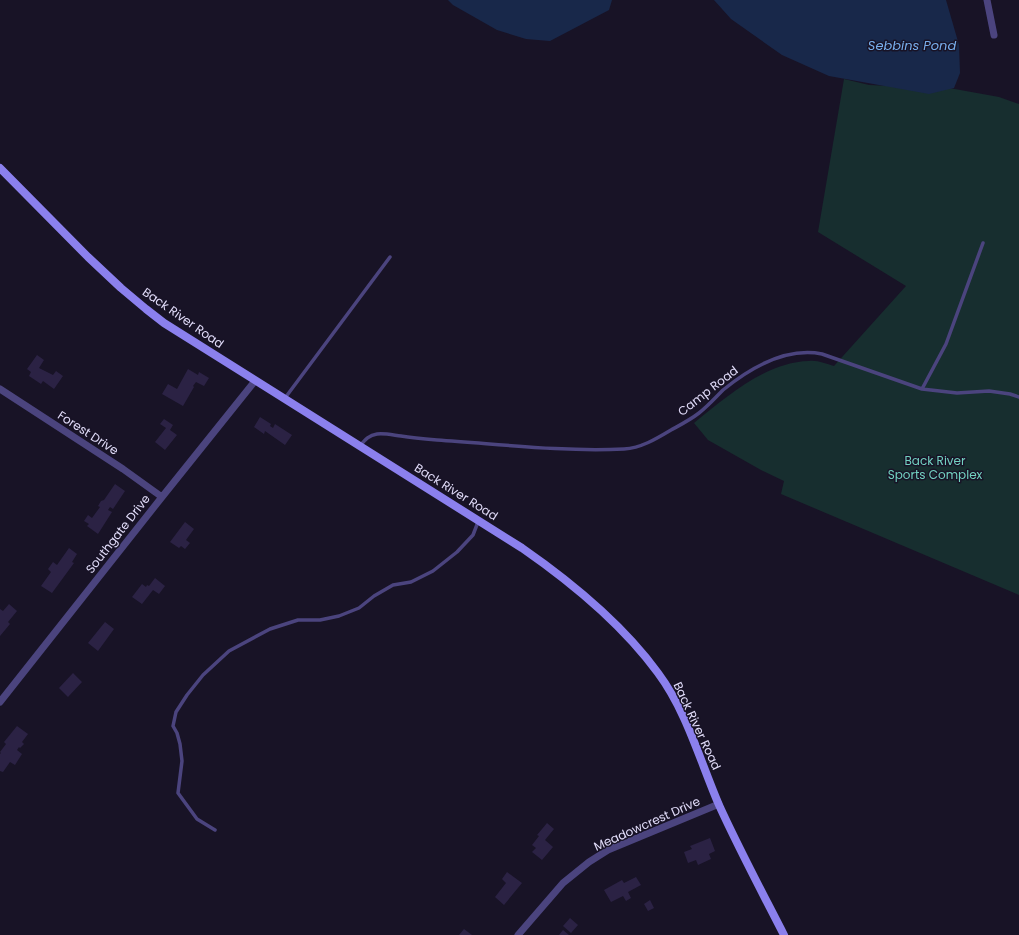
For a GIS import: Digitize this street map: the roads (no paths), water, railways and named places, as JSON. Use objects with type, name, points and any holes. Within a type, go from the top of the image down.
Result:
[{"type":"street","points":[[987,0],[994,35]]},
{"type":"street","name":"Back River Road","points":[[0,168],[88,257],[146,310],[185,337],[536,558],[579,591],[610,620],[648,660],[668,688],[679,708],[719,804],[784,935]]},
{"type":"street","name":"Southgate Drive","points":[[0,702],[255,381]]},
{"type":"street","name":"Forest Drive","points":[[0,389],[123,469],[162,497]]},
{"type":"street","name":"Meadowcrest Drive","points":[[518,935],[563,883],[589,862],[608,850],[719,804]]},
{"type":"lane","points":[[922,389],[946,344],[984,243]]},
{"type":"lane","points":[[284,399],[390,257]]},
{"type":"lane","name":"Camp Road","points":[[360,446],[365,439],[376,434],[562,448],[614,450],[637,447],[661,437],[685,423],[699,413],[730,385],[759,366],[778,358],[796,353],[812,352],[822,354],[922,389],[957,393],[989,391],[1019,397]]},
{"type":"lane","points":[[215,830],[197,819],[178,793],[182,761],[180,744],[173,726],[176,712],[203,675],[229,651],[270,628],[298,620],[320,620],[339,616],[359,608],[374,596],[393,585],[412,582],[433,571],[457,552],[473,535],[479,521]]},
{"type":"water","points":[[448,0],[612,0],[609,10],[550,41],[526,39],[497,30],[453,5]]},
{"type":"water","name":"Sebbins Pond","points":[[714,0],[946,0],[959,45],[960,73],[954,88],[929,94],[829,76],[782,55],[731,19]]},
{"type":"park label","name":"Back River Sports Complex","points":[[935,468]]}]
